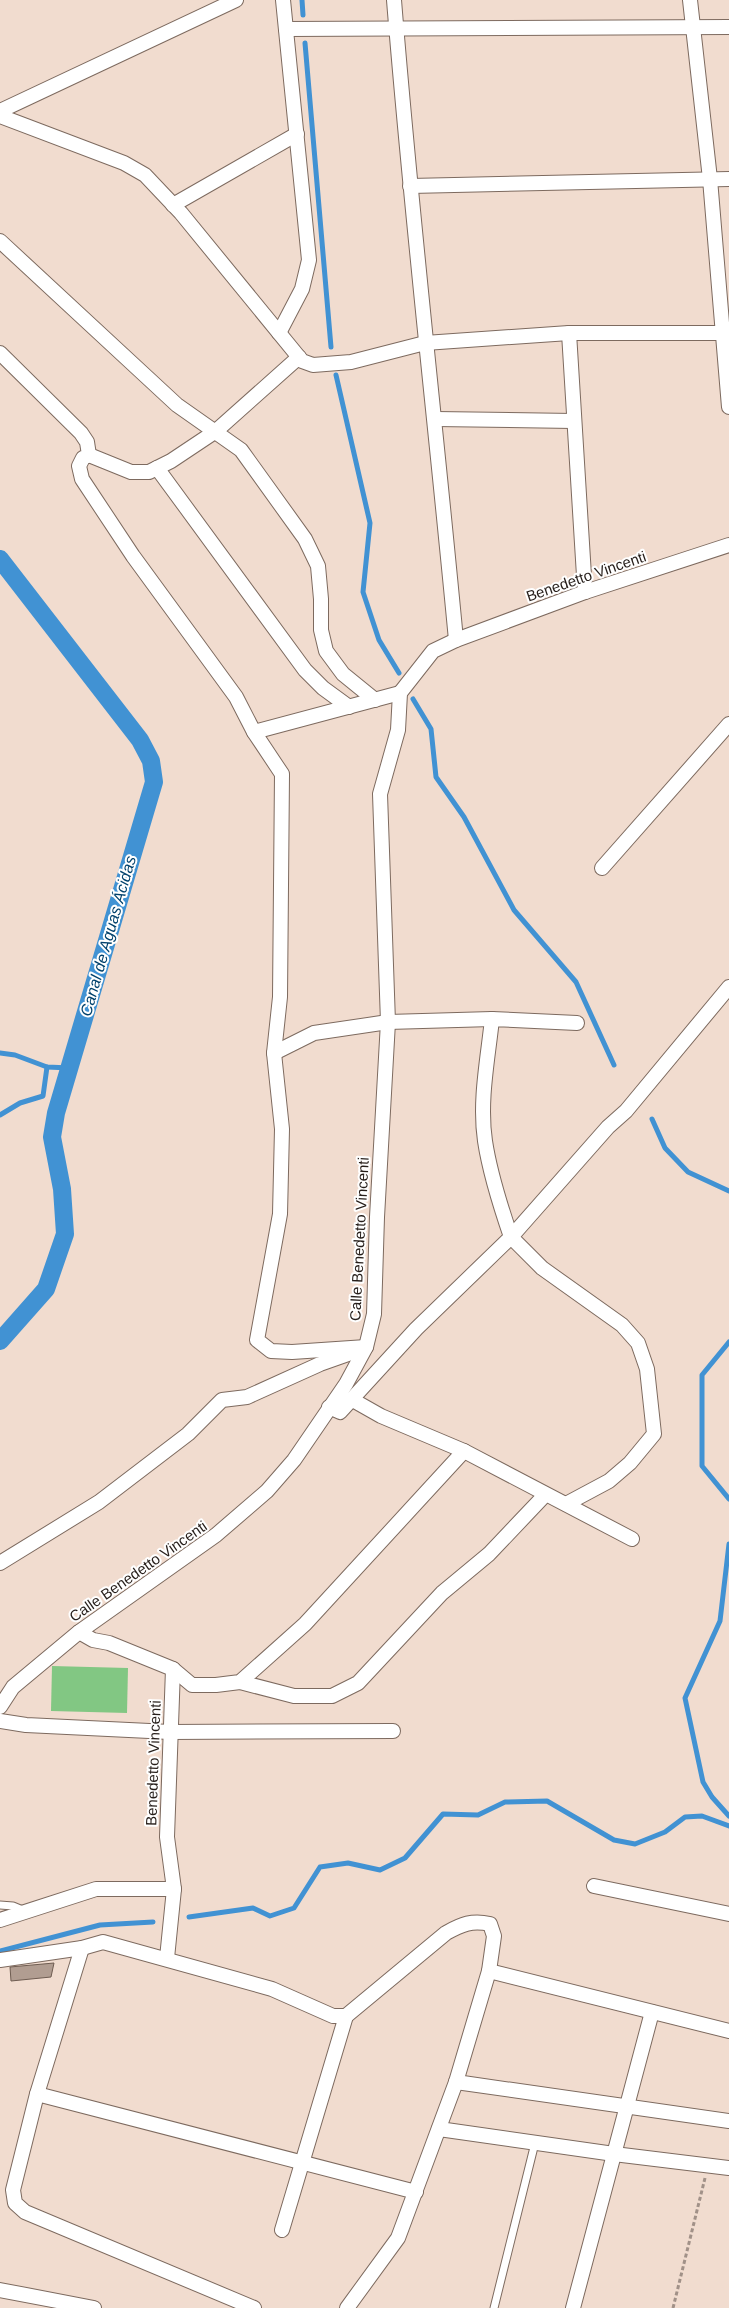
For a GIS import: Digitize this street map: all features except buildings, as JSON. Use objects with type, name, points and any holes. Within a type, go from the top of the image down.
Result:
[{"type":"street","points":[[0,111],[236,0]]},
{"type":"street","points":[[279,333],[302,289],[309,260],[283,0]]},
{"type":"street","points":[[254,732],[400,693],[433,651],[456,640],[435,419],[425,343],[394,0]]},
{"type":"street","points":[[690,0],[726,333],[729,407]]},
{"type":"street","points":[[286,29],[729,27]]},
{"type":"street","points":[[0,116],[124,163],[145,175],[173,205],[302,361],[313,365],[351,362],[425,343],[569,333],[726,333]]},
{"type":"street","points":[[173,205],[297,134]]},
{"type":"street","points":[[410,186],[729,179]]},
{"type":"street","points":[[0,241],[177,405],[241,450],[305,539],[318,566],[321,630],[326,651],[343,674],[376,700]]},
{"type":"street","points":[[569,333],[585,592]]},
{"type":"street","points":[[0,353],[81,433],[87,442],[88,456]]},
{"type":"street","points":[[299,357],[216,431],[149,472],[131,472],[88,456],[82,458],[79,466],[82,479],[132,556],[236,697],[254,732],[282,774],[280,997],[274,1053],[282,1129],[280,1214],[257,1340],[271,1351],[292,1352],[366,1347]]},
{"type":"street","points":[[435,419],[574,421]]},
{"type":"street","points":[[157,468],[305,670],[322,688],[349,707]]},
{"type":"street","name":"Benedetto Vincenti","points":[[456,640],[585,592],[729,545]]},
{"type":"street","name":"Calle Benedetto Vincenti","points":[[0,1707],[13,1687],[79,1632],[216,1536],[267,1491],[294,1460],[346,1384],[366,1347],[374,1314],[376,1217],[388,1022],[380,794],[398,730],[400,693]]},
{"type":"street","points":[[602,868],[729,724]]},
{"type":"street","points":[[329,1407],[340,1412],[416,1329],[511,1237],[608,1127],[626,1111],[729,986]]},
{"type":"street","points":[[274,1053],[314,1033],[388,1022],[492,1019],[577,1023]]},
{"type":"street","points":[[492,1019],[484,1108],[485,1139],[493,1183],[511,1237],[542,1268],[622,1325],[638,1343],[647,1369],[654,1434],[630,1463],[609,1481],[566,1504]]},
{"type":"street","points":[[0,1563],[99,1502],[188,1434],[222,1400],[247,1397],[320,1364],[366,1347]]},
{"type":"street","points":[[351,1399],[381,1416],[464,1451],[632,1539]]},
{"type":"street","points":[[240,1682],[305,1624],[464,1451]]},
{"type":"street","points":[[79,1632],[93,1640],[109,1643],[173,1669],[192,1685],[240,1682],[294,1696],[332,1696],[358,1683],[442,1594],[489,1554],[545,1495]]},
{"type":"street","name":"Benedetto Vincenti","points":[[167,1958],[174,1888],[167,1837],[173,1669]]},
{"type":"street","points":[[0,1721],[26,1725],[170,1732],[393,1731]]},
{"type":"street","points":[[594,1886],[729,1914]]},
{"type":"street","points":[[0,1920],[96,1889],[174,1888]]},
{"type":"street","points":[[282,2230],[346,2016],[446,1933],[463,1923],[476,1921],[490,1924],[494,1936],[489,1971],[456,2082],[416,2192],[398,2238],[347,2308]]},
{"type":"street","points":[[0,1960],[82,1948],[104,1942],[167,1958],[272,1989],[333,2016],[346,2016]]},
{"type":"street","points":[[82,1948],[37,2094],[12,2190],[15,2203],[19,2208],[254,2308]]},
{"type":"street","points":[[489,1971],[729,2031]]},
{"type":"street","points":[[573,2308],[652,2012]]},
{"type":"street","points":[[456,2082],[729,2121]]},
{"type":"street","points":[[37,2094],[416,2192]]},
{"type":"street","points":[[439,2129],[729,2168]]},
{"type":"street","points":[[0,2290],[34,2302],[94,2308]]},
{"type":"lane","points":[[0,1905],[13,1906],[27,1912]]},
{"type":"lane","points":[[494,2308],[535,2143]]},
{"type":"path","points":[[673,2308],[708,2166]]},
{"type":"green space","points":[[52,1666],[128,1668],[127,1713],[51,1711]]},
{"type":"waterway","points":[[302,0],[303,15]]},
{"type":"waterway","points":[[305,43],[331,347]]},
{"type":"waterway","points":[[336,375],[370,523],[363,592],[379,640],[399,673]]},
{"type":"waterway","name":"Canal de Aguas Ácidas","points":[[0,559],[140,740],[151,761],[154,782],[56,1113],[52,1137],[62,1189],[65,1234],[46,1289],[0,1341]]},
{"type":"waterway","points":[[413,699],[431,729],[436,777],[464,817],[514,910],[576,982],[614,1065]]},
{"type":"waterway","points":[[0,1053],[15,1055],[47,1067],[70,1068]]},
{"type":"waterway","points":[[0,1115],[20,1103],[43,1096],[47,1067]]},
{"type":"waterway","points":[[652,1119],[665,1148],[688,1172],[729,1191]]},
{"type":"waterway","points":[[729,1342],[702,1375],[702,1466],[729,1499]]},
{"type":"waterway","points":[[729,1544],[720,1621],[685,1698],[703,1782],[712,1797],[729,1816]]},
{"type":"waterway","points":[[189,1917],[253,1908],[270,1916],[294,1908],[320,1867],[348,1863],[380,1870],[405,1858],[443,1814],[478,1815],[505,1802],[547,1801],[614,1840],[635,1844],[665,1832],[685,1817],[702,1816],[729,1826]]},
{"type":"waterway","points":[[0,1951],[100,1925],[153,1922]]}]
